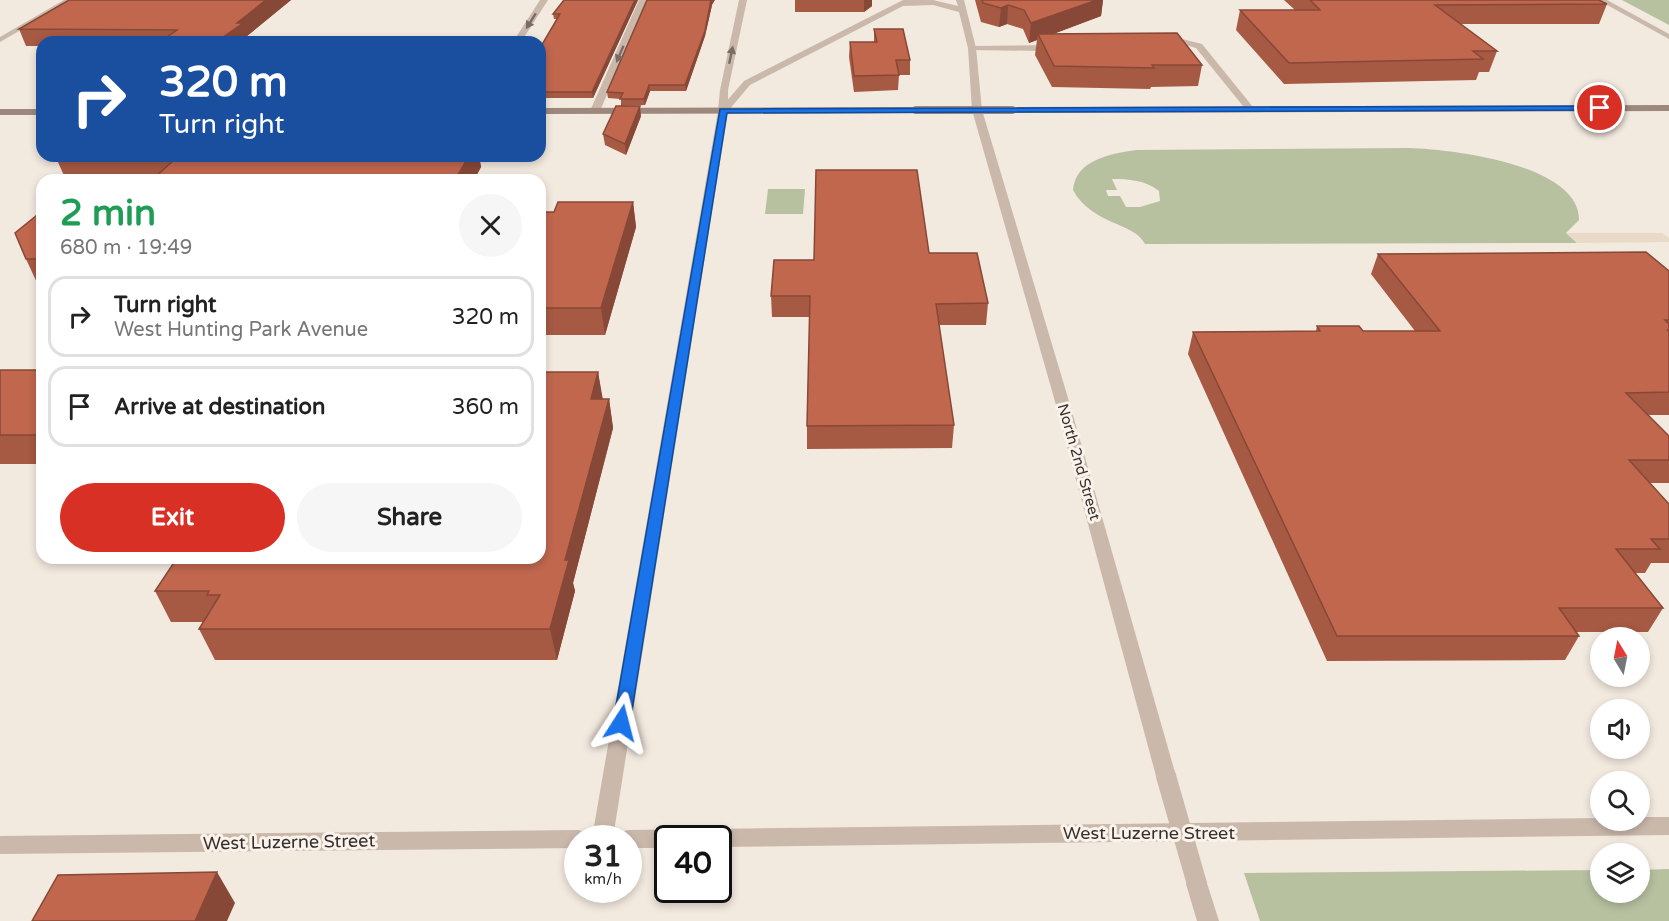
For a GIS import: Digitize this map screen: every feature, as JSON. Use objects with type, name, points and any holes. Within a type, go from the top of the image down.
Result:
[{"type":"main road","points":[[546,111],[1669,108]]},
{"type":"main road","points":[[0,112],[36,112]]},
{"type":"street","points":[[0,40],[69,0]]},
{"type":"street","points":[[521,36],[544,0]]},
{"type":"street","points":[[595,111],[643,0]]},
{"type":"street","points":[[604,825],[723,111],[724,90],[743,0]]},
{"type":"street","points":[[1602,0],[1669,37]]},
{"type":"street","name":"North 2nd Street","points":[[961,1],[972,48],[977,110],[1061,398],[1208,921]]},
{"type":"street","points":[[723,111],[747,83],[905,2],[950,4],[963,11]]},
{"type":"street","points":[[1152,35],[1175,37],[1199,46],[1250,110]]},
{"type":"street","points":[[972,48],[1043,49],[1062,45]]},
{"type":"street","name":"West Luzerne Street","points":[[642,839],[1669,826]]},
{"type":"street","name":"West Luzerne Street","points":[[0,845],[564,839]]},
{"type":"green space","points":[[1622,0],[1669,0],[1669,25]]},
{"type":"green space","points":[[1409,148],[1481,156],[1536,173],[1558,185],[1574,201],[1579,220],[1566,233],[1577,243],[1145,244],[1132,231],[1091,210],[1073,190],[1081,171],[1088,165],[1106,156],[1136,150]],"holes":[[[1112,179],[1148,184],[1159,191],[1160,201],[1140,207],[1126,207],[1120,196],[1108,196],[1106,190],[1117,190]]]},
{"type":"green space","points":[[768,189],[805,189],[803,214],[765,214]]},
{"type":"green space","points":[[1669,869],[1669,921],[1260,921],[1244,873],[1590,870],[1590,903],[1650,903],[1650,870]]},
{"type":"shaded area","points":[[1566,233],[1662,233],[1669,238],[1669,242],[1577,243]]},
{"type":"building","points":[[69,0],[266,0],[237,23],[243,23],[225,36],[168,36],[177,30],[19,29]]},
{"type":"building","points":[[564,0],[635,0],[592,92],[546,92],[546,38],[560,14],[553,14]]},
{"type":"building","points":[[647,0],[711,0],[705,31],[685,85],[649,85],[644,99],[620,99],[623,93],[607,92]]},
{"type":"building","points":[[982,0],[1097,0],[1031,23],[1024,10],[1008,5],[1001,8],[983,3]]},
{"type":"building","points":[[1310,0],[1599,0],[1607,4],[1435,5],[1497,51],[1473,51],[1483,59],[1289,63],[1240,10],[1320,10]]},
{"type":"building","points":[[874,29],[903,29],[910,60],[896,60],[899,75],[854,76],[850,42],[877,42]]},
{"type":"building","points":[[1177,33],[1202,65],[1152,65],[1154,68],[1054,66],[1038,34]]},
{"type":"building","points":[[616,106],[640,106],[625,144],[603,134]]},
{"type":"building","points":[[172,162],[466,162],[458,174],[159,174]]},
{"type":"building","points":[[816,170],[917,170],[929,253],[977,253],[988,303],[936,304],[954,425],[807,426],[810,296],[771,296],[774,260],[814,260]]},
{"type":"building","points":[[558,202],[633,202],[601,308],[546,308],[546,212],[554,212]]},
{"type":"building","points":[[36,216],[36,259],[26,259],[15,233]]},
{"type":"building","points":[[1646,252],[1669,271],[1669,320],[1665,320],[1669,324],[1669,330],[1667,330],[1669,331],[1669,392],[1626,393],[1669,436],[1669,460],[1629,460],[1669,504],[1669,539],[1651,539],[1660,549],[1616,549],[1663,608],[1559,608],[1579,636],[1337,636],[1193,332],[1320,331],[1317,326],[1359,326],[1363,331],[1440,331],[1378,254]]},
{"type":"building","points":[[0,370],[36,370],[36,435],[0,435]]},
{"type":"building","points":[[546,372],[598,372],[591,399],[609,399],[565,560],[569,560],[550,629],[199,629],[220,595],[207,595],[209,591],[155,591],[173,564],[546,564]]},
{"type":"building","points":[[217,872],[195,921],[32,921],[58,875]]},
{"type":"route","points":[[621,723],[723,111],[1600,108]]}]
